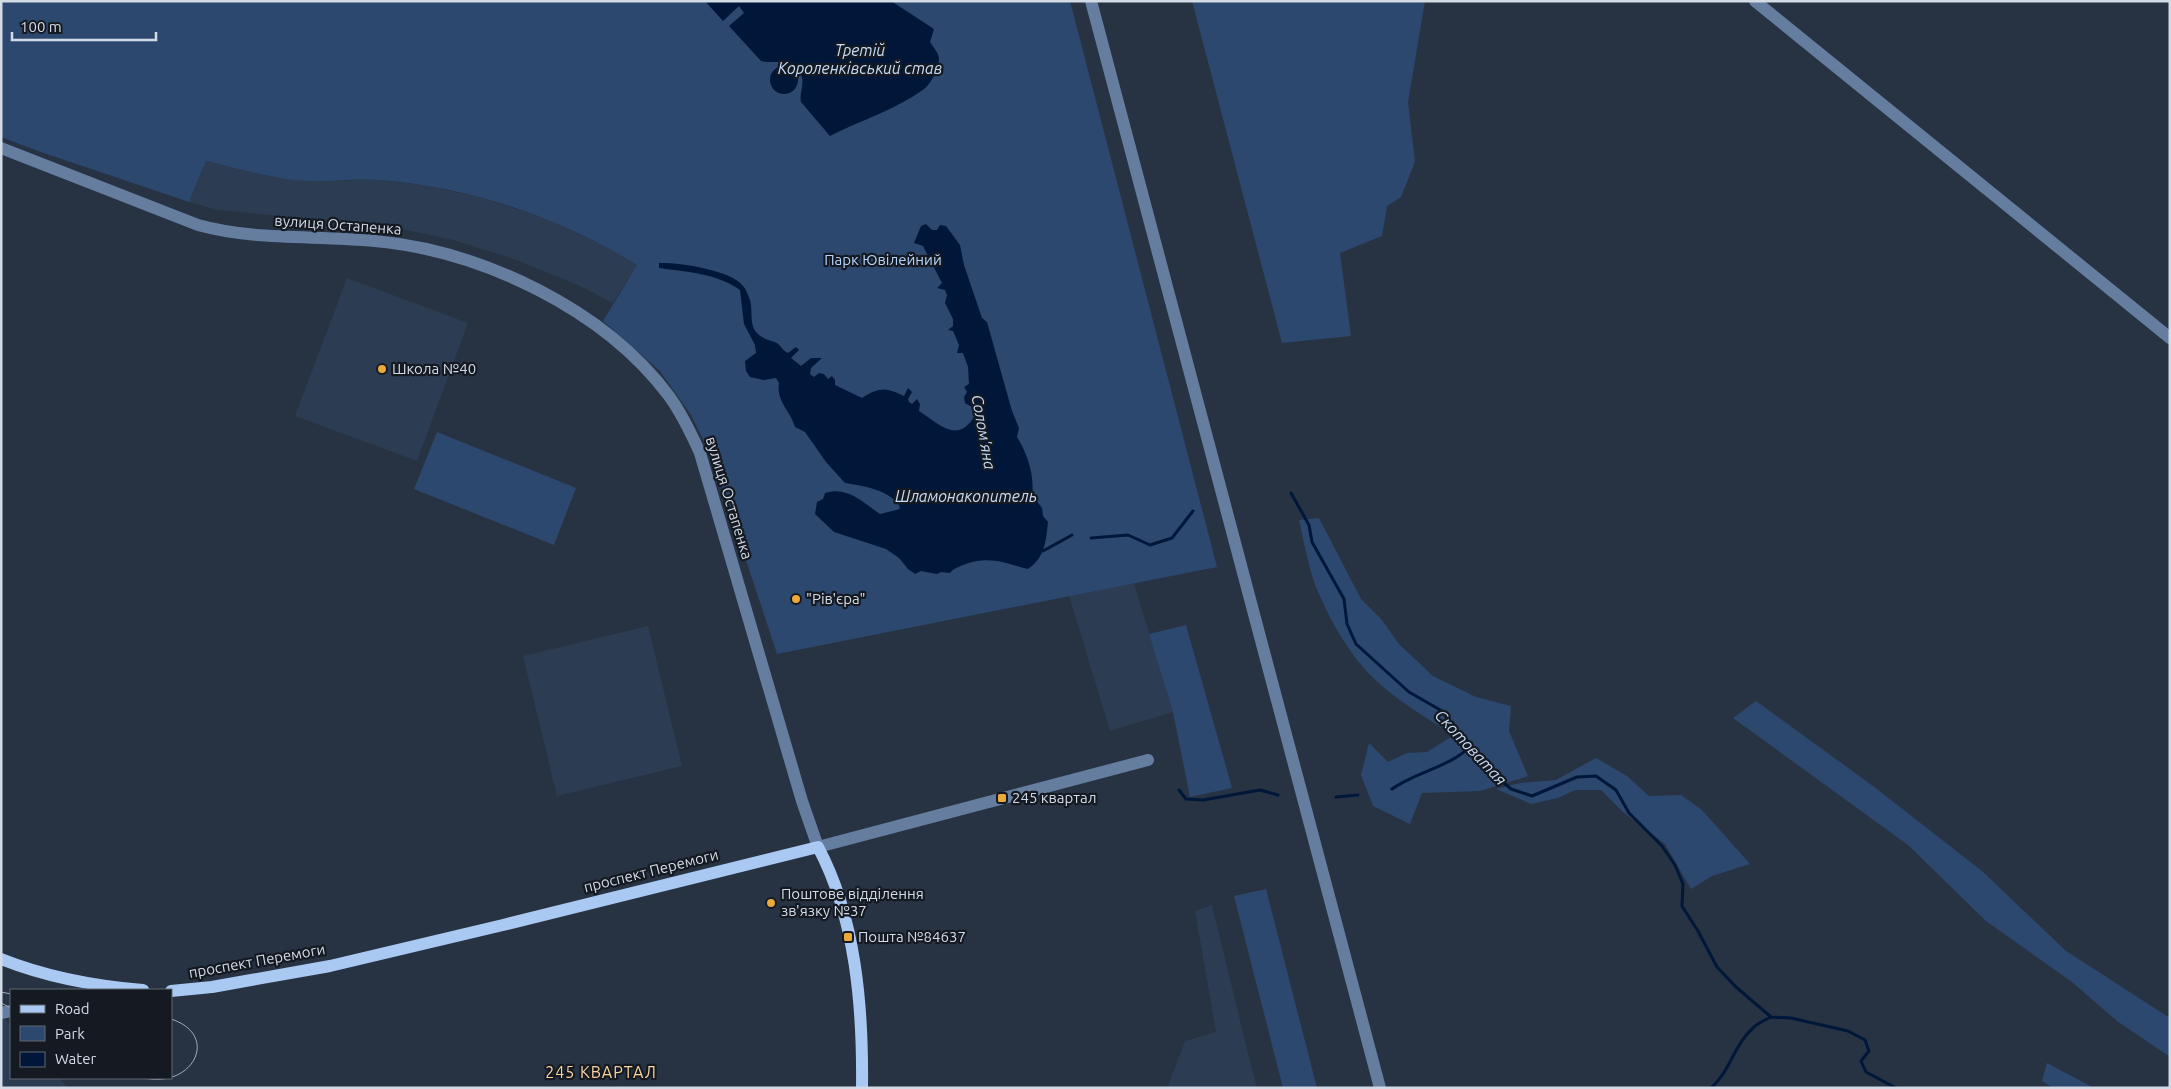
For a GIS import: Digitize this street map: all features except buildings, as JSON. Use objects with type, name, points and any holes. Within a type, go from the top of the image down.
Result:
[{"type":"main road","name":"проспект Перемоги","points":[[172,990],[212,987],[330,966],[818,847]]},
{"type":"main road","name":"вулиця Остапенка","points":[[818,847],[830,869],[850,947],[859,1004],[862,1088]]},
{"type":"main road","points":[[1,959],[66,978],[130,989]]},
{"type":"street","points":[[1091,1],[1380,1088]]},
{"type":"street","points":[[1756,1],[2170,338]]},
{"type":"street","name":"вулиця Остапенка","points":[[1,148],[198,225],[250,235],[375,241],[454,256],[510,277],[540,292],[597,326],[621,345],[669,396],[686,423],[700,453],[799,792],[818,847]]},
{"type":"street","name":"проспект Перемоги","points":[[818,847],[1148,760]]},
{"type":"shaded area","points":[[206,161],[263,175],[307,181],[377,180],[416,184],[476,196],[547,219],[608,247],[637,265],[613,303],[580,286],[511,258],[453,240],[393,227],[218,210],[189,202]]},
{"type":"shaded area","name":"Школа №40","points":[[347,278],[468,323],[417,461],[295,416]]},
{"type":"shaded area","points":[[1133,580],[1173,712],[1110,731],[1068,592]]},
{"type":"shaded area","points":[[648,626],[682,766],[557,796],[523,656]]},
{"type":"shaded area","points":[[1212,905],[1257,1088],[1167,1088],[1185,1041],[1216,1032],[1195,911]]},
{"type":"shaded area","points":[[1,1015],[10,1025],[10,1079],[60,1079],[68,1088],[1,1088]]},
{"type":"green space","name":"Парк Ювілейний","points":[[1,1],[1070,1],[1217,567],[777,654],[713,460],[691,415],[660,371],[603,321],[637,265],[577,232],[545,219],[513,207],[447,189],[379,180],[294,180],[206,161],[189,202],[1,137]]},
{"type":"green space","points":[[1192,1],[1425,1],[1408,102],[1415,162],[1401,197],[1387,206],[1382,236],[1340,253],[1351,336],[1282,343]]},
{"type":"green space","points":[[437,432],[576,488],[554,545],[414,489]]},
{"type":"green space","points":[[1319,518],[1361,599],[1382,620],[1399,644],[1433,676],[1476,697],[1511,706],[1509,731],[1528,776],[1480,791],[1422,793],[1410,824],[1373,806],[1361,775],[1369,743],[1388,762],[1407,753],[1427,752],[1454,735],[1410,707],[1379,684],[1362,666],[1341,637],[1313,578],[1299,520]]},
{"type":"green space","points":[[1186,625],[1232,788],[1190,797],[1173,712],[1149,634]]},
{"type":"green space","points":[[1756,701],[1873,786],[1982,871],[2066,951],[2170,1018],[2170,1057],[2117,1021],[2072,982],[1986,921],[1908,845],[1733,718]]},
{"type":"green space","points":[[1596,758],[1627,776],[1649,796],[1681,795],[1702,810],[1750,864],[1712,876],[1691,889],[1665,844],[1623,812],[1601,790],[1575,790],[1558,798],[1531,804],[1496,789],[1520,783],[1556,780]]},
{"type":"green space","points":[[1266,889],[1317,1088],[1283,1088],[1234,896]]},
{"type":"green space","points":[[2047,1063],[2094,1088],[2053,1088],[2042,1081]]},
{"type":"water","name":"Третій Короленківський став","points":[[705,1],[891,1],[934,29],[930,42],[939,57],[938,67],[932,80],[924,89],[890,109],[830,136],[801,102],[802,81],[800,71],[791,64],[761,61],[729,26],[744,13],[739,6],[723,21]]},
{"type":"water","points":[[784,66],[794,70],[798,80],[794,90],[784,94],[774,90],[770,80],[774,70]]},
{"type":"water","name":"Шламонакопитель","points":[[926,224],[932,230],[937,230],[940,225],[946,226],[960,245],[964,265],[982,318],[987,322],[1012,411],[1019,428],[1017,437],[1029,465],[1033,488],[1032,495],[1042,508],[1043,516],[1048,522],[1044,548],[1038,560],[1028,569],[989,560],[963,565],[950,573],[941,572],[937,574],[921,571],[915,574],[899,558],[886,549],[834,532],[815,514],[817,502],[823,499],[825,493],[833,491],[848,493],[880,514],[900,509],[899,505],[888,495],[881,492],[845,483],[826,462],[805,432],[795,427],[780,396],[779,383],[776,378],[764,380],[750,377],[746,371],[745,361],[756,353],[755,345],[744,324],[740,290],[731,284],[711,277],[691,272],[659,268],[659,263],[704,268],[737,280],[744,287],[748,296],[751,304],[753,326],[759,335],[777,343],[788,353],[796,347],[799,350],[791,358],[801,366],[811,358],[822,358],[811,368],[810,374],[814,377],[819,373],[824,374],[828,379],[832,376],[835,380],[835,385],[862,398],[878,390],[892,391],[904,396],[908,388],[912,392],[908,399],[909,402],[912,404],[917,399],[920,404],[919,411],[948,429],[961,429],[968,425],[974,417],[972,407],[965,403],[964,397],[967,392],[964,387],[969,384],[968,367],[963,353],[957,353],[959,345],[953,331],[948,330],[953,326],[953,319],[945,303],[947,295],[945,290],[937,288],[942,283],[923,246],[914,243],[921,226]]},
{"type":"waterway","name":"Скотоватая","points":[[1291,493],[1309,525],[1312,542],[1344,599],[1347,624],[1356,644],[1409,692],[1442,711],[1453,727],[1472,745],[1480,760],[1511,789],[1532,796],[1577,777],[1596,776],[1616,790],[1629,813],[1662,846],[1675,865],[1683,884],[1682,906],[1717,967],[1736,987],[1771,1017],[1791,1018],[1848,1031],[1865,1040],[1869,1051],[1861,1061],[1866,1072],[1896,1088]]},
{"type":"waterway","name":"Солом'яна","points":[[1091,538],[1128,535],[1150,545],[1172,538],[1193,511]]},
{"type":"waterway","name":"Солом'яна","points":[[1040,549],[1043,551],[1072,535]]},
{"type":"waterway","points":[[1392,789],[1453,759],[1472,745]]},
{"type":"waterway","points":[[1179,790],[1186,799],[1203,800],[1260,790],[1278,795]]},
{"type":"waterway","points":[[1336,797],[1358,795]]},
{"type":"waterway","points":[[1711,1088],[1723,1074],[1747,1034],[1758,1024],[1771,1017]]},
{"type":"tram line","points":[[1,992],[10,994]]},
{"type":"tram line","points":[[1,1003],[10,1008]]},
{"type":"tram line","points":[[172,1020],[186,1027],[195,1037],[197,1048],[195,1059],[187,1068],[172,1077]]},
{"type":"place","name":"Школа №40","points":[[382,369]]},
{"type":"place","name":"\"Рів'єра\"","points":[[796,599]]},
{"type":"place","name":"245 квартал","points":[[1002,798]]},
{"type":"place","name":"Поштове відділення зв'язку №37","points":[[771,903]]},
{"type":"place","name":"Пошта №84637","points":[[848,937]]},
{"type":"district","name":"245 КВАРТАЛ","points":[[601,1072]]}]
